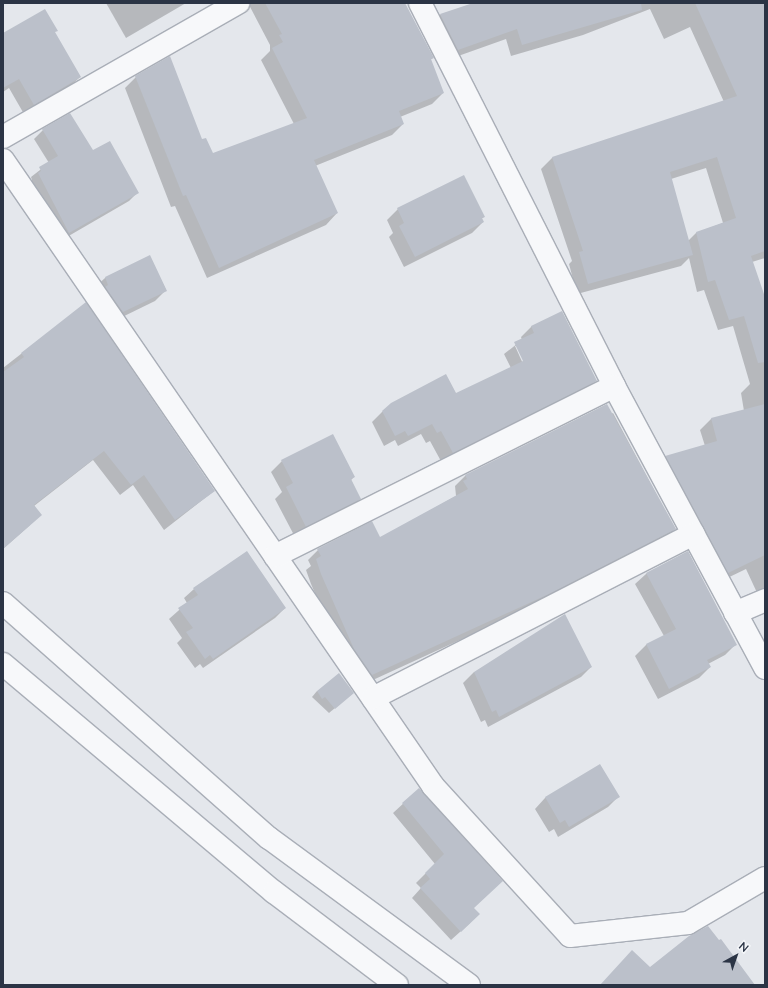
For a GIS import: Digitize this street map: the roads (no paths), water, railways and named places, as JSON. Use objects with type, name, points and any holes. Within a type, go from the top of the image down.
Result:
[{"type":"street","points":[[3,137],[238,3]]},
{"type":"street","points":[[420,3],[614,386],[765,668]]},
{"type":"street","points":[[3,160],[433,786],[570,936],[688,923],[765,878]]},
{"type":"street","points":[[275,556],[614,386]]},
{"type":"street","points":[[373,698],[694,534]]},
{"type":"street","points":[[735,613],[765,600]]},
{"type":"street","points":[[3,603],[269,838],[470,985]]},
{"type":"street","points":[[3,664],[274,892],[397,985]]}]
